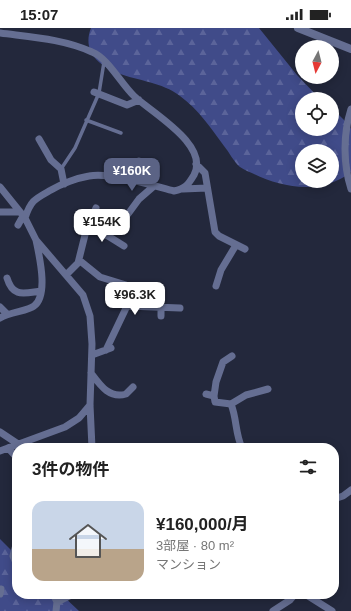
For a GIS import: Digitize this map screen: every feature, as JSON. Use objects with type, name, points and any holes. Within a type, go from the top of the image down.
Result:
[{"type":"street","points":[[298,28],[351,49]]},
{"type":"street","points":[[0,33],[49,40],[94,52],[139,100],[188,140],[194,152],[196,164],[195,173],[189,184],[183,189]]},
{"type":"street","points":[[97,93],[127,104],[139,100]]},
{"type":"street","points":[[351,109],[345,153],[347,177],[351,189]]},
{"type":"street","points":[[39,139],[50,160],[61,169],[64,184]]},
{"type":"street","points":[[131,181],[139,161]]},
{"type":"street","points":[[196,164],[205,173],[215,232],[219,236],[245,249]]},
{"type":"street","points":[[18,225],[32,201],[64,184],[89,175],[110,176],[174,190],[207,188]]},
{"type":"street","points":[[128,214],[139,199],[154,186]]},
{"type":"street","points":[[0,187],[23,215],[36,240],[83,295],[90,316],[92,355],[90,405],[92,443]]},
{"type":"street","points":[[66,275],[79,260],[88,226],[96,208]]},
{"type":"street","points":[[0,212],[23,215]]},
{"type":"street","points":[[88,226],[124,246]]},
{"type":"street","points":[[0,318],[7,314],[34,307],[37,302],[41,291],[42,276],[36,240]]},
{"type":"street","points":[[216,286],[221,270],[236,245]]},
{"type":"street","points":[[79,260],[100,277],[126,284]]},
{"type":"street","points":[[7,278],[9,287],[14,292],[20,294],[41,291]]},
{"type":"street","points":[[92,355],[109,349],[127,306],[180,308]]},
{"type":"street","points":[[0,307],[7,314]]},
{"type":"street","points":[[161,307],[161,316]]},
{"type":"street","points":[[227,356],[223,362],[214,396],[215,402],[231,404],[246,395],[268,389]]},
{"type":"street","points":[[91,373],[104,390],[113,394],[126,394],[133,387]]},
{"type":"street","points":[[206,394],[214,396]]},
{"type":"street","points":[[231,404],[235,413],[237,436],[240,443]]},
{"type":"street","points":[[21,443],[65,426],[79,418],[90,405]]},
{"type":"street","points":[[0,432],[16,443]]},
{"type":"street","points":[[0,451],[12,446]]},
{"type":"street","points":[[8,448],[12,452]]},
{"type":"street","points":[[339,497],[351,490]]},
{"type":"street","points":[[56,599],[57,602],[56,611]]},
{"type":"street","points":[[57,602],[63,599]]},
{"type":"street","points":[[272,611],[291,599]]},
{"type":"street","points":[[313,599],[332,611]]},
{"type":"lane","points":[[61,169],[75,148],[97,93],[104,62]]},
{"type":"lane","points":[[86,120],[121,133]]},
{"type":"green space","points":[[91,28],[259,28],[295,73],[295,84],[306,84],[313,92],[295,92],[295,136],[339,136],[339,115],[351,129],[351,172],[339,179],[339,144],[295,144],[295,186],[278,183],[243,169],[236,162],[204,119],[187,101],[166,88],[126,76],[104,66],[94,56],[90,50],[89,44]]},
{"type":"green space","points":[[0,539],[12,551],[12,599],[66,599],[79,611],[0,611]]}]
